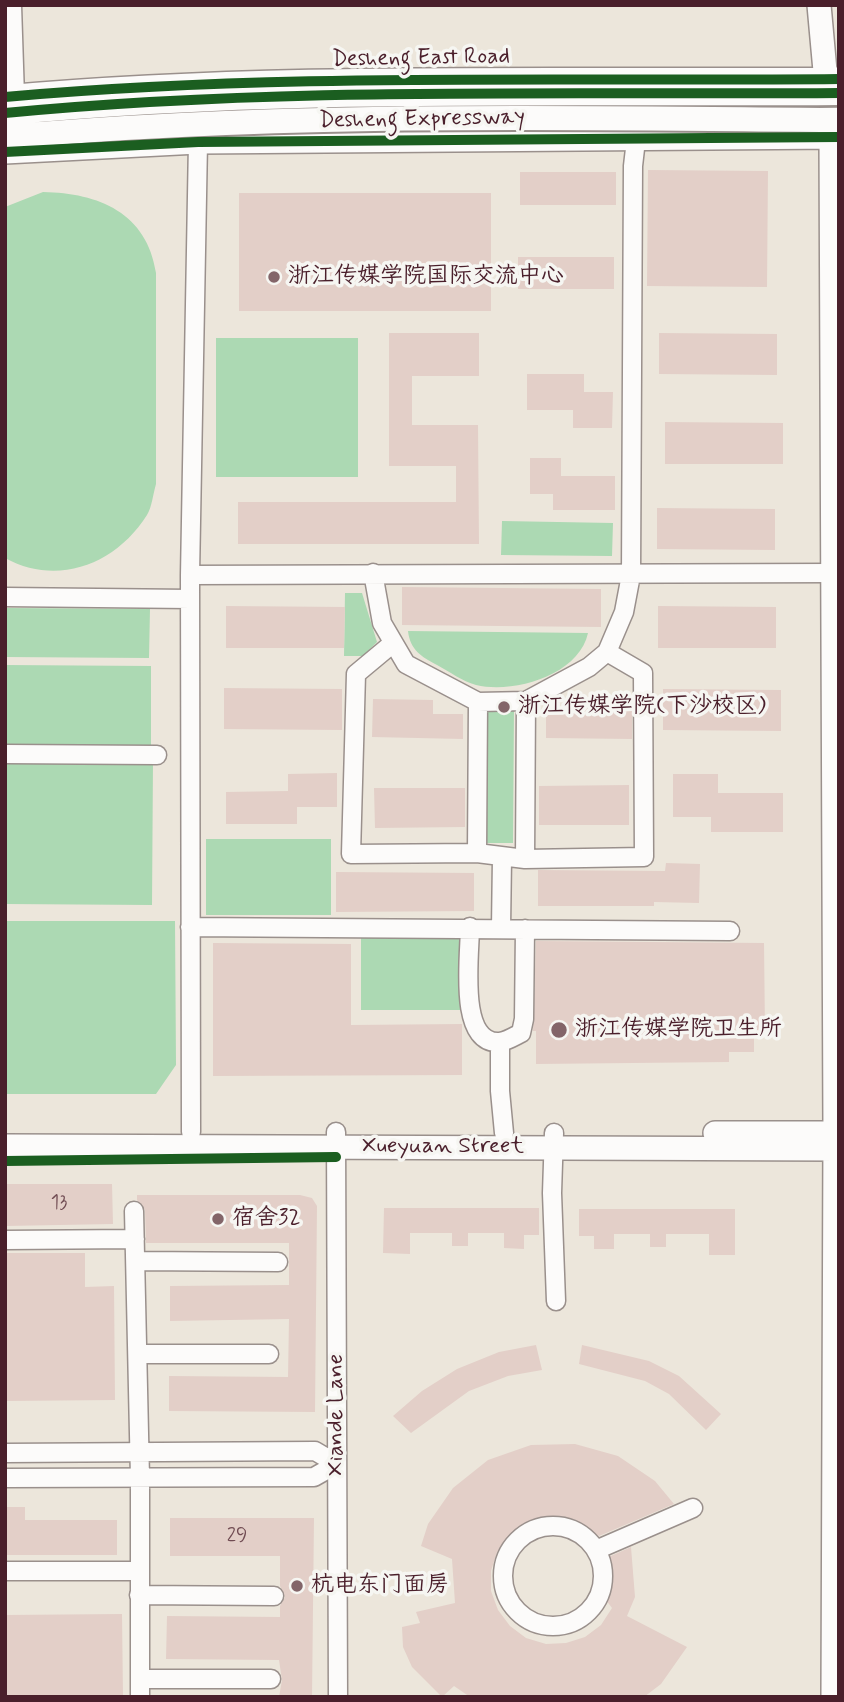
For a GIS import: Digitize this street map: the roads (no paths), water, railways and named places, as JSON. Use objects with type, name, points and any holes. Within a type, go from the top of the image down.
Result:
[{"type":"highway","name":"Desheng Expressway","points":[[8,101],[72,106],[344,95],[835,83]]},
{"type":"highway","name":"Desheng Expressway","points":[[5,137],[249,122],[424,118],[836,131]]},
{"type":"main road","points":[[819,5],[835,83],[836,131],[833,573],[837,1141],[832,1697]]},
{"type":"main road","points":[[5,152],[198,142],[636,140],[836,131]]},
{"type":"main road","name":"Xueyuan Street","points":[[5,1132],[191,1132],[336,1139],[837,1141]]},
{"type":"main road","name":"Xueyuan Street","points":[[5,1146],[504,1133],[554,1140]]},
{"type":"street","points":[[8,101],[12,5]]},
{"type":"street","points":[[373,573],[382,623],[406,664],[478,702],[526,701],[568,680],[607,652],[624,612],[631,575],[633,166],[636,140]]},
{"type":"street","points":[[191,1132],[190,575],[198,142]]},
{"type":"street","points":[[190,575],[833,573]]},
{"type":"street","points":[[5,597],[190,599]]},
{"type":"street","points":[[392,644],[356,674],[351,854],[477,853],[525,859],[644,857],[643,673],[607,652]]},
{"type":"street","points":[[525,859],[526,701]]},
{"type":"street","points":[[477,853],[478,702]]},
{"type":"street","points":[[5,754],[157,755]]},
{"type":"street","points":[[501,928],[502,858]]},
{"type":"street","points":[[190,927],[730,931]]},
{"type":"street","points":[[470,928],[470,1019],[485,1038],[500,1042],[520,1033],[524,1019],[525,929]]},
{"type":"street","points":[[500,1042],[500,1091],[504,1133]]},
{"type":"street","name":"Xiande Lane","points":[[336,1139],[338,1697]]},
{"type":"street","points":[[554,1140],[552,1193],[556,1301]]},
{"type":"street","points":[[134,1211],[140,1452],[140,1688],[271,1679]]},
{"type":"street","points":[[5,1240],[135,1239]]},
{"type":"street","points":[[137,1261],[278,1262]]},
{"type":"street","points":[[138,1354],[269,1354]]},
{"type":"street","points":[[5,1453],[314,1451],[337,1464]]},
{"type":"street","points":[[5,1479],[314,1477],[337,1464]]},
{"type":"street","points":[[596,1550],[693,1508]]},
{"type":"street","points":[[556,1525],[585,1537],[596,1550],[602,1565],[603,1581],[598,1597],[589,1610],[577,1620],[561,1625],[544,1625],[528,1620],[515,1609],[506,1595],[502,1578],[504,1561],[512,1546],[524,1534],[539,1527],[556,1525]]},
{"type":"street","points":[[5,1571],[139,1571]]},
{"type":"street","points":[[139,1595],[274,1596]]},
{"type":"place","name":"浙江传媒学院国际交流中心","points":[[274,277]]},
{"type":"place","name":"浙江传媒学院(下沙校区)","points":[[504,707]]},
{"type":"place","name":"浙江传媒学院卫生所","points":[[559,1030]]},
{"type":"place","name":"宿舍32","points":[[218,1219]]},
{"type":"place","name":"杭电东门面房","points":[[297,1586]]}]
